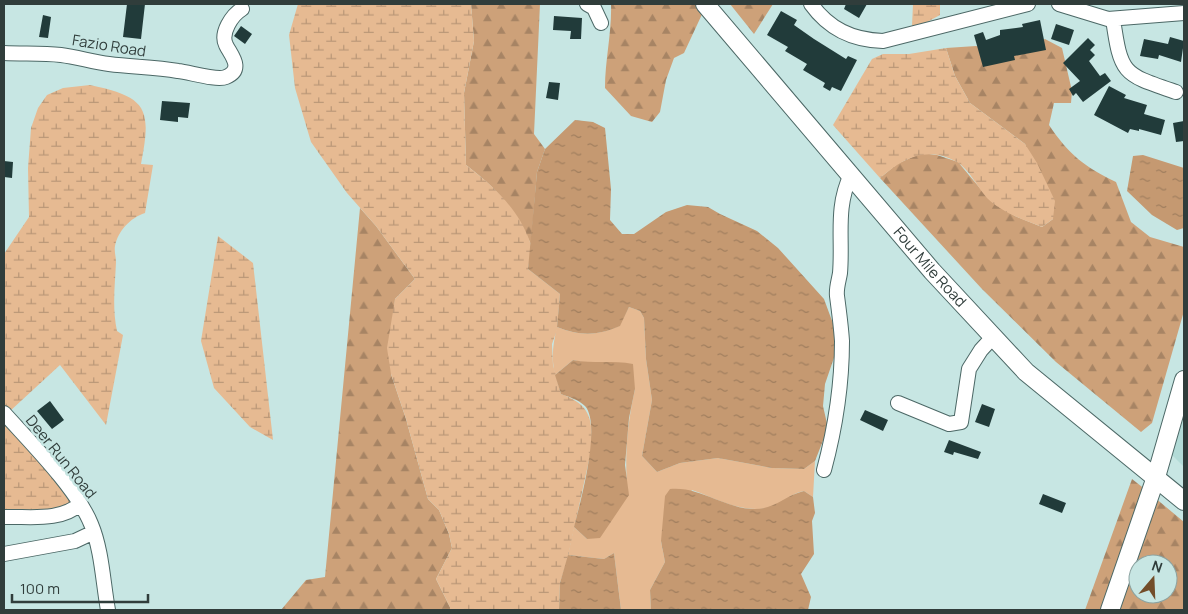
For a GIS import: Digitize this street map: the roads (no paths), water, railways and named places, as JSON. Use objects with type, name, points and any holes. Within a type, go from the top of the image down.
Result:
[{"type":"main road","name":"Four Mile Road","points":[[705,4],[932,270],[1026,372],[1184,501]]},
{"type":"main road","points":[[1110,610],[1156,477],[1184,380]]},
{"type":"street","points":[[587,4],[594,8],[600,22]]},
{"type":"street","points":[[811,4],[832,27],[847,36],[864,40],[882,41],[1028,4]]},
{"type":"street","points":[[1058,4],[1113,19],[1184,13]]},
{"type":"street","name":"Fazio Road","points":[[4,53],[59,55],[106,64],[208,75],[218,78],[226,77],[234,69],[235,56],[226,44],[225,33],[231,20],[242,9]]},
{"type":"street","points":[[1113,19],[1118,55],[1124,68],[1142,81],[1176,92]]},
{"type":"street","points":[[824,470],[834,426],[841,363],[842,340],[837,293],[840,272],[841,206],[851,175]]},
{"type":"street","points":[[898,403],[949,424],[961,422],[969,369],[981,350],[993,337]]},
{"type":"street","name":"Deer Run Road","points":[[4,413],[80,504],[94,532],[108,610]]},
{"type":"street","points":[[4,517],[57,516],[67,514],[80,504]]},
{"type":"street","points":[[4,554],[75,541],[94,532]]},
{"type":"water","points":[[575,120],[593,122],[605,128],[611,189],[610,220],[622,234],[634,234],[666,212],[687,205],[708,207],[757,231],[778,248],[824,299],[835,329],[838,346],[825,384],[823,406],[828,428],[815,461],[804,469],[772,468],[718,458],[680,463],[657,472],[642,456],[652,400],[646,359],[644,318],[640,311],[629,307],[620,326],[604,332],[588,334],[557,327],[560,294],[528,269],[537,172],[545,149]]},
{"type":"water","points":[[1143,155],[1184,168],[1184,228],[1177,230],[1152,215],[1127,191],[1133,156]]},
{"type":"water","points":[[573,360],[633,364],[635,389],[629,418],[625,465],[629,495],[600,538],[587,539],[574,527],[585,483],[591,446],[590,416],[583,404],[561,394],[555,375]]},
{"type":"water","points":[[670,489],[692,491],[733,505],[755,509],[769,507],[804,491],[813,497],[815,513],[812,521],[814,554],[801,574],[811,597],[808,610],[651,610],[650,590],[665,562],[661,541],[665,496]]},
{"type":"water","points":[[614,553],[621,610],[559,610],[560,583],[568,555],[604,559]]}]
